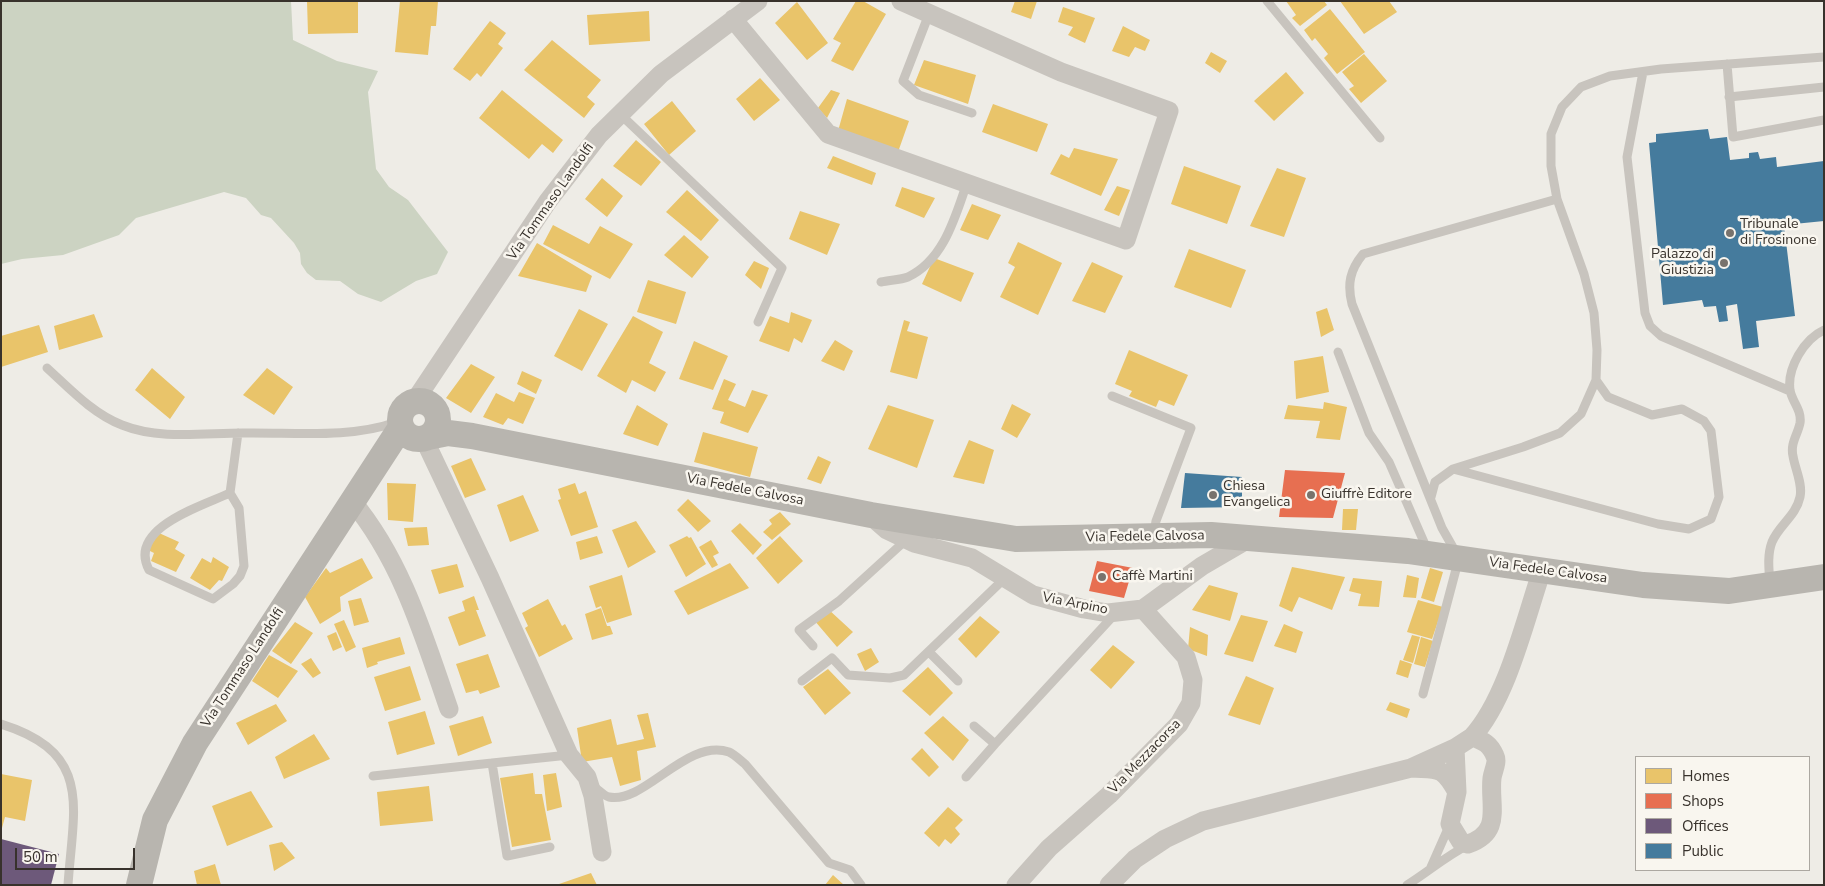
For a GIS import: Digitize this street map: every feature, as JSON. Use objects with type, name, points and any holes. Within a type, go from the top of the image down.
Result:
[{"type":"street","points":[[745,8],[828,134],[1126,240],[1169,111],[1061,72],[901,1]]},
{"type":"street","name":"Via Tommaso Landolfi","points":[[139,885],[156,820],[194,743],[376,465],[395,449],[418,422],[438,368],[548,201],[599,135],[620,114],[661,74],[745,8]]},
{"type":"street","points":[[418,422],[569,755],[579,766],[589,783],[602,852]]},
{"type":"street","name":"Via Fedele Calvosa","points":[[418,422],[460,430],[472,436],[870,515],[1016,539],[1211,535],[1429,554],[1644,585],[1729,591],[1824,577]]},
{"type":"street","points":[[352,501],[373,526],[402,582],[449,709]]},
{"type":"street","name":"Via Arpino","points":[[870,515],[887,530],[906,540],[972,558],[1033,595],[1084,609],[1108,613],[1144,609]]},
{"type":"street","points":[[1144,609],[1202,566],[1250,538]]},
{"type":"street","points":[[1109,885],[1135,859],[1165,839],[1203,821],[1410,768],[1455,748],[1472,737],[1486,722],[1501,691],[1542,570]]},
{"type":"street","name":"Via Mezzacorsa","points":[[1016,885],[1049,848],[1109,795],[1179,724],[1191,703],[1193,680],[1186,657],[1144,609]]},
{"type":"street","points":[[1455,748],[1457,792],[1450,824],[1461,842],[1468,844],[1476,841],[1494,819],[1491,794],[1501,691]]},
{"type":"street","points":[[1472,737],[1488,742],[1496,758]]},
{"type":"street","points":[[1410,768],[1437,770],[1447,774],[1457,792]]},
{"type":"lane","points":[[1267,1],[1380,138]]},
{"type":"lane","points":[[929,14],[903,81],[919,95],[972,112]]},
{"type":"lane","points":[[1431,497],[1435,482],[1453,468],[1523,448],[1560,433],[1581,414],[1596,380],[1597,350],[1594,313],[1584,274],[1557,199],[1551,166],[1551,134],[1562,107],[1581,87],[1610,76],[1727,64],[1824,57]]},
{"type":"lane","points":[[1727,64],[1733,137],[1824,120]]},
{"type":"lane","points":[[1644,72],[1627,157],[1645,313],[1650,326],[1660,336],[1790,391]]},
{"type":"lane","points":[[1729,97],[1824,86]]},
{"type":"lane","points":[[620,114],[782,268],[758,322]]},
{"type":"lane","points":[[881,282],[907,277],[924,267],[941,247],[967,183]]},
{"type":"lane","points":[[1423,694],[1459,558],[1442,528],[1352,304],[1348,288],[1354,265],[1363,254],[1557,199]]},
{"type":"lane","points":[[1770,585],[1769,555],[1773,541],[1796,511],[1801,494],[1792,454],[1793,442],[1800,423],[1800,412],[1790,391],[1792,372],[1802,350],[1815,334],[1824,330]]},
{"type":"lane","points":[[1338,352],[1369,433],[1389,462],[1429,554]]},
{"type":"lane","points":[[47,368],[91,407],[121,425],[143,432],[169,434],[338,432],[418,422]]},
{"type":"lane","points":[[1453,468],[1658,524],[1689,529],[1711,519],[1719,497],[1711,431],[1704,421],[1682,409],[1652,415],[1608,397],[1596,380]]},
{"type":"lane","points":[[1112,396],[1191,428],[1156,521],[1153,536]]},
{"type":"lane","points":[[230,493],[164,524],[153,534],[146,548],[144,561],[149,570],[213,599],[233,584],[240,576],[244,566],[238,508],[230,493],[238,433]]},
{"type":"lane","points":[[813,646],[799,630],[839,601],[906,540]]},
{"type":"lane","points":[[802,681],[832,658],[848,675],[890,678],[904,675],[1006,578]]},
{"type":"lane","points":[[966,777],[1117,612]]},
{"type":"lane","points":[[929,652],[958,681]]},
{"type":"lane","points":[[1,724],[21,730],[51,750],[67,770],[75,794],[68,885]]},
{"type":"lane","points":[[974,726],[995,744]]},
{"type":"lane","points":[[589,783],[608,797],[627,796],[685,760],[707,752],[730,752],[745,764],[829,863],[850,870],[862,885]]},
{"type":"lane","points":[[373,776],[569,755]]},
{"type":"lane","points":[[492,763],[507,856],[550,847]]},
{"type":"lane","points":[[1427,873],[1441,847],[1450,824]]},
{"type":"lane","points":[[1407,885],[1427,873],[1444,858],[1476,841]]},
{"type":"green space","points":[[1,1],[291,1],[293,40],[337,61],[378,71],[368,92],[376,169],[389,187],[408,200],[448,252],[437,274],[416,281],[381,302],[358,294],[340,281],[316,280],[307,273],[301,264],[300,253],[294,243],[271,218],[261,215],[246,198],[224,192],[136,218],[119,235],[63,255],[22,259],[1,264]]},
{"type":"building: Homes","points":[[307,1],[358,1],[358,33],[308,34]]},
{"type":"building: Homes","points":[[400,1],[438,1],[436,26],[431,26],[428,55],[395,52]]},
{"type":"building: Homes","points":[[856,1],[863,1],[886,14],[853,71],[831,61],[841,43],[833,39]]},
{"type":"building: Homes","points":[[1015,1],[1037,1],[1031,19],[1011,12]]},
{"type":"building: Homes","points":[[1286,1],[1324,1],[1327,5],[1300,26],[1292,18],[1296,15]]},
{"type":"building: Homes","points":[[1340,1],[1389,1],[1397,12],[1364,34]]},
{"type":"building: Homes","points":[[797,2],[828,43],[807,60],[775,23]]},
{"type":"building: Homes","points":[[1063,7],[1095,18],[1085,43],[1068,35],[1073,27],[1058,22]]},
{"type":"building: Homes","points":[[1330,9],[1365,52],[1337,74],[1324,58],[1328,54],[1315,38],[1312,41],[1304,30]]},
{"type":"building: Homes","points":[[649,11],[650,41],[589,45],[587,15]]},
{"type":"building: Homes","points":[[490,21],[506,33],[498,44],[503,48],[481,77],[477,73],[470,81],[453,69]]},
{"type":"building: Homes","points":[[1123,26],[1150,40],[1145,51],[1135,47],[1129,57],[1112,51]]},
{"type":"building: Homes","points":[[552,40],[601,80],[587,97],[595,104],[584,118],[524,70]]},
{"type":"building: Homes","points":[[1211,52],[1227,61],[1220,73],[1205,63]]},
{"type":"building: Homes","points":[[1364,54],[1387,81],[1361,103],[1349,89],[1354,86],[1342,72]]},
{"type":"building: Homes","points":[[924,60],[976,75],[968,104],[914,85]]},
{"type":"building: Homes","points":[[1286,72],[1304,93],[1274,121],[1254,101]]},
{"type":"building: Homes","points":[[760,78],[780,100],[754,121],[736,99]]},
{"type":"building: Homes","points":[[502,90],[563,140],[553,153],[542,144],[529,159],[479,118]]},
{"type":"building: Homes","points":[[831,90],[840,93],[827,118],[818,108]]},
{"type":"building: Homes","points":[[847,99],[909,121],[898,152],[838,131]]},
{"type":"building: Homes","points":[[672,101],[696,131],[669,155],[644,124]]},
{"type":"building: Homes","points":[[993,104],[1048,124],[1037,152],[982,132]]},
{"type":"building: Homes","points":[[636,140],[661,162],[641,186],[613,166]]},
{"type":"building: Homes","points":[[1074,148],[1118,159],[1101,196],[1050,174],[1061,154],[1069,158]]},
{"type":"building: Homes","points":[[833,156],[876,173],[872,185],[827,168]]},
{"type":"building: Homes","points":[[1184,166],[1241,186],[1227,224],[1171,204]]},
{"type":"building: Homes","points":[[1277,168],[1306,178],[1284,237],[1250,226]]},
{"type":"building: Homes","points":[[602,178],[623,196],[607,217],[585,199]]},
{"type":"building: Homes","points":[[1117,186],[1130,190],[1119,216],[1104,210]]},
{"type":"building: Homes","points":[[902,187],[935,198],[924,218],[895,206]]},
{"type":"building: Homes","points":[[687,190],[719,220],[701,241],[666,212]]},
{"type":"building: Homes","points":[[972,204],[1001,215],[988,240],[960,230]]},
{"type":"building: Homes","points":[[800,211],[840,224],[827,255],[789,239]]},
{"type":"building: Homes","points":[[553,225],[589,244],[600,226],[633,244],[610,279],[543,244]]},
{"type":"building: Homes","points":[[684,235],[709,257],[692,278],[664,255]]},
{"type":"building: Homes","points":[[1018,242],[1062,263],[1038,315],[1000,297],[1015,267],[1008,263]]},
{"type":"building: Homes","points":[[537,243],[592,276],[586,292],[518,276]]},
{"type":"building: Homes","points":[[1189,249],[1246,270],[1231,308],[1174,287]]},
{"type":"building: Homes","points":[[934,258],[974,273],[961,302],[922,284]]},
{"type":"building: Homes","points":[[754,261],[769,268],[761,289],[745,275]]},
{"type":"building: Homes","points":[[1092,262],[1123,276],[1105,313],[1072,301]]},
{"type":"building: Homes","points":[[648,280],[686,292],[676,324],[637,312]]},
{"type":"building: Homes","points":[[1327,308],[1334,330],[1321,337],[1316,312]]},
{"type":"building: Homes","points":[[579,309],[608,324],[582,371],[554,356]]},
{"type":"building: Homes","points":[[791,312],[812,320],[802,343],[794,338],[789,352],[759,341],[770,316],[789,323]]},
{"type":"building: Homes","points":[[94,314],[103,337],[59,350],[54,326]]},
{"type":"building: Homes","points":[[633,316],[663,332],[649,363],[666,372],[655,392],[632,380],[626,393],[597,376]]},
{"type":"building: Homes","points":[[904,320],[910,322],[907,331],[928,337],[917,379],[890,372]]},
{"type":"building: Homes","points":[[39,325],[48,352],[1,367],[1,336]]},
{"type":"building: Homes","points":[[835,340],[853,351],[844,371],[821,361]]},
{"type":"building: Homes","points":[[694,341],[728,356],[713,390],[679,379]]},
{"type":"building: Homes","points":[[1129,350],[1188,375],[1174,406],[1159,400],[1156,407],[1129,396],[1132,391],[1115,384]]},
{"type":"building: Homes","points":[[1323,356],[1329,392],[1296,399],[1294,361]]},
{"type":"building: Homes","points":[[471,364],[495,377],[471,413],[446,398]]},
{"type":"building: Homes","points":[[152,368],[185,397],[170,419],[135,390]]},
{"type":"building: Homes","points":[[267,368],[293,387],[274,415],[243,395]]},
{"type":"building: Homes","points":[[522,371],[542,380],[536,394],[517,384]]},
{"type":"building: Homes","points":[[724,379],[736,384],[728,400],[745,407],[752,390],[768,395],[748,433],[720,423],[724,412],[712,409]]},
{"type":"building: Homes","points":[[519,392],[535,398],[523,424],[508,418],[503,425],[483,417],[496,393],[514,402]]},
{"type":"building: Homes","points":[[1324,402],[1347,407],[1340,440],[1316,438],[1320,421],[1284,419],[1288,405],[1323,409]]},
{"type":"building: Homes","points":[[1012,404],[1031,414],[1017,438],[1001,429]]},
{"type":"building: Homes","points":[[637,405],[668,424],[658,446],[623,434]]},
{"type":"building: Homes","points":[[888,405],[934,420],[917,468],[868,449]]},
{"type":"building: Homes","points":[[703,432],[758,447],[750,477],[694,462]]},
{"type":"building: Homes","points":[[969,440],[994,450],[984,484],[953,477]]},
{"type":"building: Homes","points":[[818,456],[831,462],[821,484],[807,479]]},
{"type":"building: Homes","points":[[471,458],[486,490],[465,498],[451,466]]},
{"type":"building: Homes","points":[[387,483],[416,484],[413,522],[388,520]]},
{"type":"building: Homes","points":[[575,483],[579,494],[586,491],[598,527],[571,536],[558,500],[561,499],[558,489]]},
{"type":"building: Homes","points":[[523,495],[539,531],[510,542],[497,505]]},
{"type":"building: Homes","points":[[688,499],[711,521],[698,532],[677,510]]},
{"type":"building: Homes","points":[[1343,509],[1358,509],[1356,530],[1342,530]]},
{"type":"building: Homes","points":[[780,512],[791,524],[772,540],[763,532],[772,524],[769,520]]},
{"type":"building: Homes","points":[[636,521],[656,552],[628,568],[612,530]]},
{"type":"building: Homes","points":[[740,523],[762,545],[753,555],[731,531]]},
{"type":"building: Homes","points":[[427,527],[429,545],[408,546],[404,528]]},
{"type":"building: Homes","points":[[159,533],[179,542],[175,549],[185,555],[176,572],[151,561],[154,553],[148,550]]},
{"type":"building: Homes","points":[[597,536],[603,553],[580,560],[576,542]]},
{"type":"building: Homes","points":[[687,536],[691,537],[706,564],[686,577],[669,545]]},
{"type":"building: Homes","points":[[780,536],[803,561],[778,584],[756,558]]},
{"type":"building: Homes","points":[[711,540],[719,553],[713,556],[718,565],[712,568],[699,547]]},
{"type":"building: Homes","points":[[213,557],[229,567],[222,581],[219,580],[210,590],[190,578],[202,558],[211,563]]},
{"type":"building: Homes","points":[[362,558],[373,578],[340,597],[341,611],[320,624],[305,597],[326,568],[330,573]]},
{"type":"building: Homes","points":[[730,563],[749,588],[688,615],[674,591]]},
{"type":"building: Homes","points":[[457,564],[464,587],[439,594],[431,570]]},
{"type":"building: Homes","points":[[1292,567],[1345,577],[1332,610],[1299,597],[1292,612],[1279,606]]},
{"type":"building: Homes","points":[[1430,568],[1443,572],[1434,602],[1421,598]]},
{"type":"building: Homes","points":[[622,575],[632,615],[607,623],[601,606],[596,608],[589,586]]},
{"type":"building: Homes","points":[[1407,575],[1419,578],[1416,598],[1403,597]]},
{"type":"building: Homes","points":[[1353,578],[1382,581],[1379,607],[1358,606],[1361,594],[1349,591]]},
{"type":"building: Homes","points":[[1209,585],[1238,593],[1230,621],[1192,610]]},
{"type":"building: Homes","points":[[474,596],[479,610],[476,610],[486,636],[459,646],[448,617],[465,611],[462,601]]},
{"type":"building: Homes","points":[[361,598],[369,622],[354,626],[348,601]]},
{"type":"building: Homes","points":[[548,599],[562,626],[565,624],[573,639],[539,657],[525,628],[528,626],[522,613]]},
{"type":"building: Homes","points":[[1418,600],[1443,607],[1432,639],[1407,632]]},
{"type":"building: Homes","points":[[601,608],[607,626],[610,626],[613,634],[592,640],[585,614]]},
{"type":"building: Homes","points":[[828,609],[853,632],[837,647],[814,620]]},
{"type":"building: Homes","points":[[1241,615],[1268,621],[1253,662],[1224,654]]},
{"type":"building: Homes","points":[[980,616],[1000,632],[976,658],[958,639]]},
{"type":"building: Homes","points":[[344,620],[356,647],[346,652],[334,624]]},
{"type":"building: Homes","points":[[295,622],[313,633],[291,664],[272,651]]},
{"type":"building: Homes","points":[[1284,624],[1303,632],[1296,653],[1274,646]]},
{"type":"building: Homes","points":[[1190,627],[1208,635],[1207,656],[1188,649]]},
{"type":"building: Homes","points":[[336,632],[342,647],[333,651],[327,636]]},
{"type":"building: Homes","points":[[1412,635],[1420,637],[1413,663],[1403,660]]},
{"type":"building: Homes","points":[[400,637],[405,654],[377,662],[378,664],[367,668],[362,648]]},
{"type":"building: Homes","points":[[1421,637],[1433,641],[1425,667],[1414,664]]},
{"type":"building: Homes","points":[[1113,645],[1135,662],[1111,689],[1090,670]]},
{"type":"building: Homes","points":[[871,648],[879,662],[865,671],[857,654]]},
{"type":"building: Homes","points":[[488,654],[500,687],[480,694],[478,690],[466,693],[456,664]]},
{"type":"building: Homes","points":[[269,655],[298,671],[278,698],[252,681]]},
{"type":"building: Homes","points":[[311,658],[321,673],[313,678],[301,664]]},
{"type":"building: Homes","points":[[1400,660],[1412,664],[1408,678],[1396,674]]},
{"type":"building: Homes","points":[[410,666],[421,700],[385,711],[374,677]]},
{"type":"building: Homes","points":[[928,667],[953,693],[930,716],[902,691]]},
{"type":"building: Homes","points":[[828,669],[851,693],[825,715],[803,687]]},
{"type":"building: Homes","points":[[1246,676],[1274,688],[1260,725],[1228,715]]},
{"type":"building: Homes","points":[[1390,702],[1410,709],[1407,718],[1386,710]]},
{"type":"building: Homes","points":[[276,704],[287,721],[248,745],[236,723]]},
{"type":"building: Homes","points":[[425,711],[435,744],[397,755],[388,722]]},
{"type":"building: Homes","points":[[648,713],[656,747],[637,751],[641,780],[620,786],[612,757],[582,762],[577,728],[611,719],[617,745],[644,739],[637,715]]},
{"type":"building: Homes","points":[[483,716],[492,743],[458,756],[449,726]]},
{"type":"building: Homes","points":[[943,716],[969,740],[953,761],[924,733]]},
{"type":"building: Homes","points":[[314,734],[330,759],[284,779],[275,757]]},
{"type":"building: Homes","points":[[922,748],[939,767],[929,777],[911,759]]},
{"type":"building: Homes","points":[[533,773],[535,794],[542,794],[551,840],[512,847],[500,778]]},
{"type":"building: Homes","points":[[556,773],[562,807],[547,811],[543,775]]},
{"type":"building: Homes","points":[[1,774],[32,780],[25,821],[5,817],[2,828]]},
{"type":"building: Homes","points":[[429,786],[433,821],[380,826],[377,792]]},
{"type":"building: Homes","points":[[251,791],[273,827],[227,846],[212,806]]},
{"type":"building: Homes","points":[[948,807],[963,820],[955,828],[960,834],[951,844],[945,839],[939,847],[924,833]]},
{"type":"building: Homes","points":[[282,842],[295,858],[274,871],[269,845]]},
{"type":"building: Homes","points":[[215,864],[221,885],[197,885],[194,871]]},
{"type":"building: Homes","points":[[591,873],[597,885],[559,885],[559,884]]},
{"type":"building: Homes","points":[[833,875],[844,885],[825,885]]},
{"type":"building: Shops","name":"Giuffrè Editore","points":[[1285,470],[1345,473],[1333,518],[1279,517]]},
{"type":"building: Shops","points":[[1097,561],[1133,568],[1124,598],[1089,591]]},
{"type":"building: Offices","points":[[1,839],[59,854],[51,885],[1,885]]},
{"type":"building: Public","name":"Palazzo di Giustizia","points":[[1708,129],[1710,139],[1727,137],[1730,160],[1749,158],[1749,153],[1758,152],[1760,159],[1776,157],[1777,167],[1824,161],[1824,221],[1784,225],[1795,316],[1756,321],[1759,347],[1743,349],[1737,304],[1726,306],[1728,321],[1719,322],[1716,306],[1704,307],[1702,300],[1663,305],[1649,143],[1656,142],[1656,134]]},
{"type":"building: Public","points":[[1185,473],[1242,477],[1242,507],[1181,508]]},
{"type":"place","name":"Tribunale di Frosinone","points":[[1730,233]]},
{"type":"place","name":"Palazzo di Giustizia","points":[[1724,263]]},
{"type":"place","name":"Chiesa Evangelica","points":[[1213,495]]},
{"type":"place","name":"Giuffrè Editore","points":[[1311,495]]},
{"type":"place","name":"Caffè Martini","points":[[1102,577]]}]
